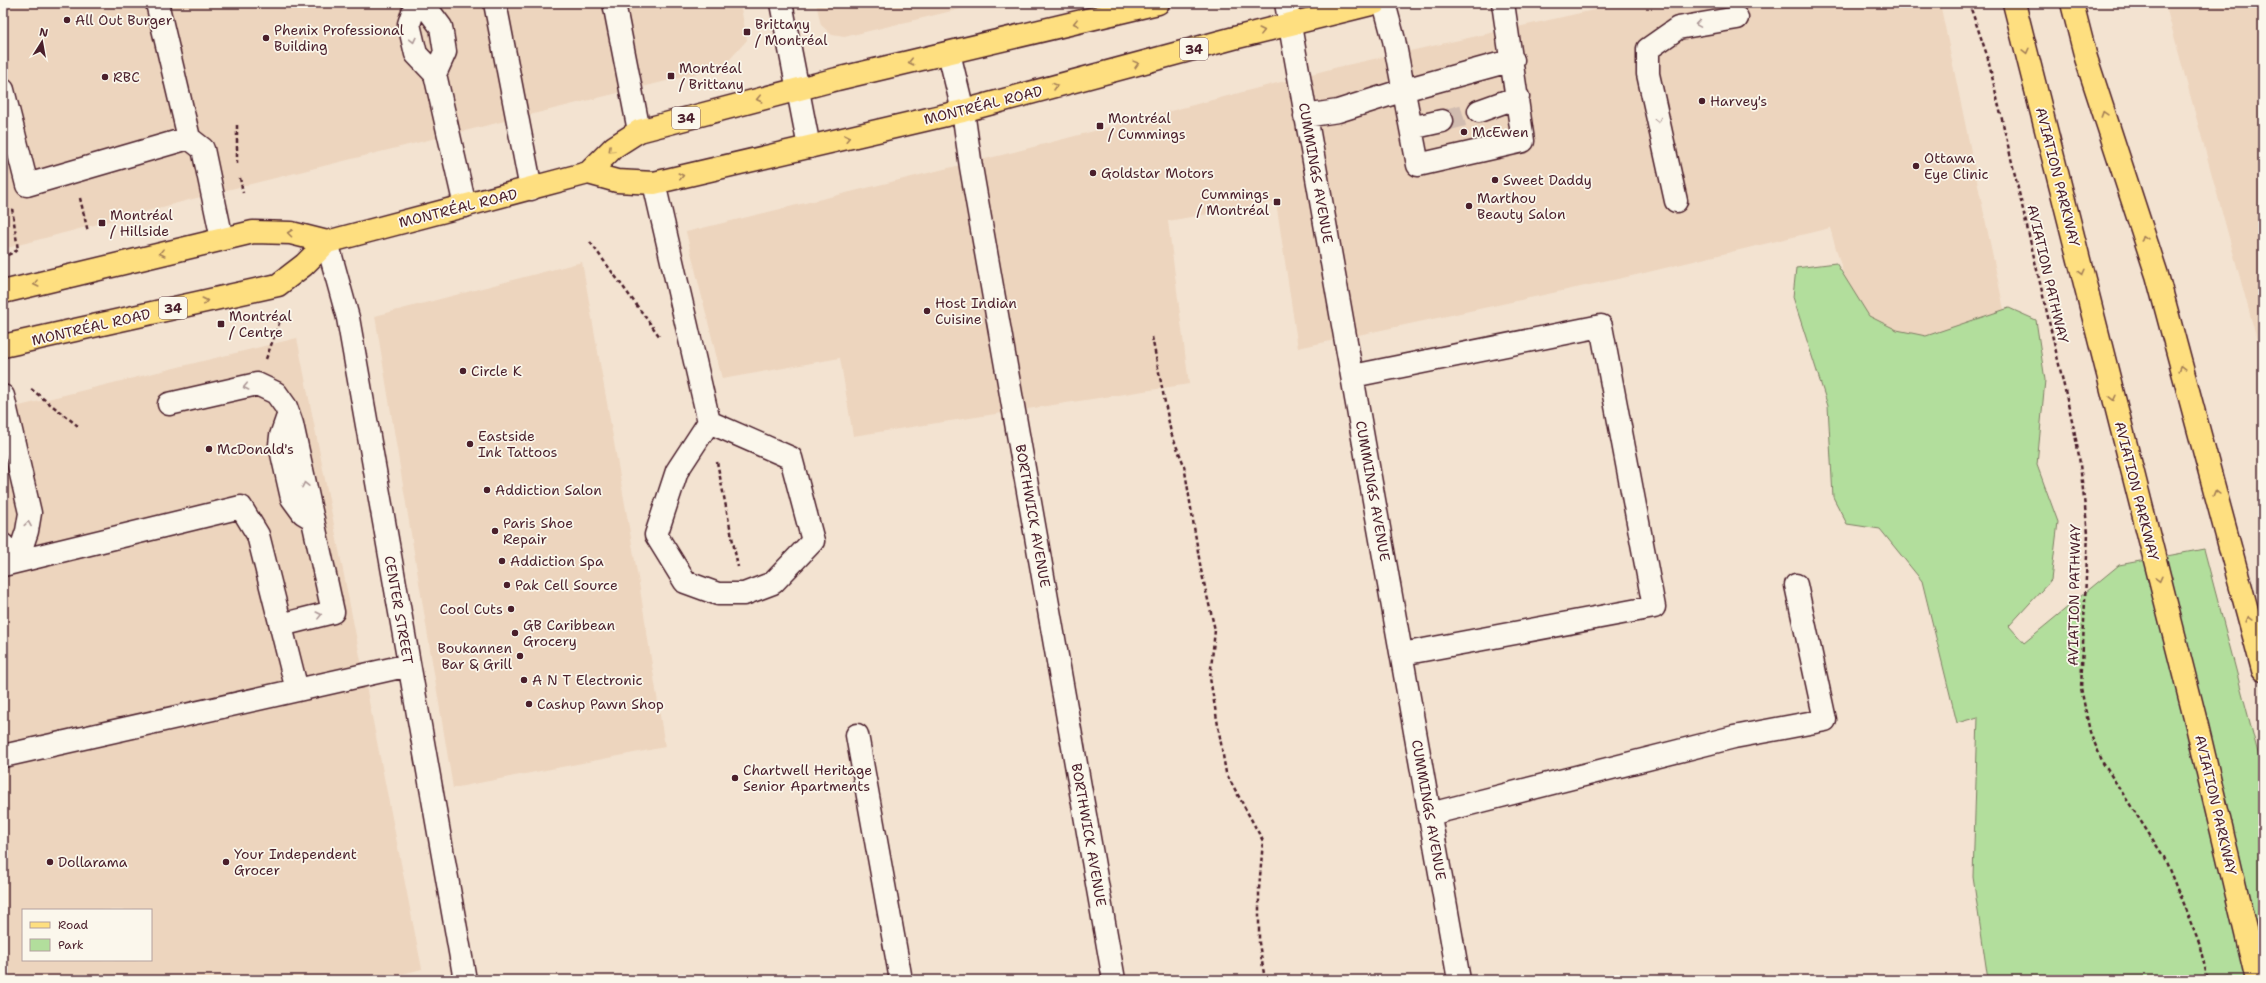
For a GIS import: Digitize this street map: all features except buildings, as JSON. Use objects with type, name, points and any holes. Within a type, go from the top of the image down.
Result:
[{"type":"main road","name":"34","points":[[588,173],[614,146],[639,131],[797,90],[1158,3]]},
{"type":"main road","name":"MONTRÉAL ROAD","points":[[3,346],[278,285],[304,265],[328,242],[588,173],[617,181],[654,183],[963,111],[1290,24],[1375,3]]},
{"type":"main road","points":[[2072,3],[2086,58],[2156,275],[2263,670]]},
{"type":"main road","points":[[2082,3],[2086,58]]},
{"type":"main road","name":"AVIATION PARKWAY","points":[[2014,6],[2197,726],[2257,980]]},
{"type":"main road","name":"MONTRÉAL ROAD","points":[[3,292],[253,232],[291,232],[328,242]]},
{"type":"street","points":[[157,3],[189,138],[203,149],[222,239]]},
{"type":"street","points":[[416,3],[409,24],[416,54],[435,74],[465,206]]},
{"type":"street","points":[[424,3],[441,27],[445,52],[435,74]]},
{"type":"street","points":[[495,3],[531,189]]},
{"type":"street","points":[[614,3],[639,131]]},
{"type":"street","points":[[781,3],[809,147]]},
{"type":"street","name":"CUMMINGS AVENUE","points":[[1286,3],[1459,980]]},
{"type":"street","points":[[1384,3],[1394,40],[1418,165],[1523,141],[1513,60],[1503,3]]},
{"type":"street","points":[[1676,201],[1648,74],[1648,50],[1678,28],[1737,18]]},
{"type":"street","name":"BORTHWICK AVENUE","points":[[949,53],[963,111],[971,167],[1114,980]]},
{"type":"street","points":[[1305,116],[1338,111],[1404,90],[1513,60]]},
{"type":"street","points":[[3,90],[27,184],[74,172],[189,138]]},
{"type":"street","points":[[1479,111],[1518,97]]},
{"type":"street","points":[[1411,128],[1442,121]]},
{"type":"street","points":[[654,183],[709,422],[677,471],[656,535],[685,582],[718,594],[744,594],[773,583],[813,541],[791,458],[709,422]]},
{"type":"street","name":"CENTER STREET","points":[[328,242],[348,318],[465,980]]},
{"type":"street","points":[[1353,376],[1601,326],[1654,607],[1402,654]]},
{"type":"street","points":[[169,404],[257,384],[276,393],[288,415],[313,519],[333,612],[281,625]]},
{"type":"street","points":[[3,396],[30,513],[27,531],[8,557]]},
{"type":"street","points":[[8,557],[241,507],[258,535],[297,690]]},
{"type":"street","points":[[1430,814],[1734,737],[1825,720],[1796,585]]},
{"type":"street","points":[[3,756],[409,665]]},
{"type":"street","points":[[857,735],[901,980]]},
{"type":"path","name":"AVIATION PATHWAY","points":[[1969,3],[1987,55],[2074,429],[2088,534],[2081,688],[2090,732],[2103,763],[2164,857],[2198,943],[2208,980]]},
{"type":"path","points":[[237,125],[237,166],[243,193]]},
{"type":"path","points":[[74,172],[88,232]]},
{"type":"path","points":[[8,255],[18,250],[11,206],[27,184]]},
{"type":"path","points":[[590,242],[664,342]]},
{"type":"path","points":[[257,384],[281,318]]},
{"type":"path","points":[[1152,337],[1171,433],[1184,465],[1201,570],[1215,630],[1210,678],[1226,773],[1263,841],[1259,889],[1259,943],[1265,980]]},
{"type":"path","points":[[25,385],[78,426]]},
{"type":"path","points":[[709,422],[744,594]]},
{"type":"shaded area","points":[[3,3],[740,3],[747,40],[723,67],[223,191],[3,249]]},
{"type":"shaded area","points":[[816,3],[985,3],[844,37],[832,35],[821,25]]},
{"type":"shaded area","points":[[1625,3],[1940,3],[2006,319],[1866,351],[1830,228],[1636,275],[1298,348],[1276,202],[1168,221],[1189,384],[853,436],[840,358],[722,379],[686,232],[1014,152],[1338,67]]},
{"type":"shaded area","points":[[2165,3],[2263,3],[2263,362]]},
{"type":"shaded area","points":[[582,262],[640,589],[665,747],[453,788],[375,316]]},
{"type":"shaded area","points":[[297,338],[422,969],[378,980],[21,980],[15,976],[3,979],[3,410]]},
{"type":"green space","points":[[1836,263],[1869,316],[1897,330],[1926,336],[2009,308],[2036,320],[2045,380],[2037,465],[2058,522],[2051,580],[2009,626],[2024,643],[2119,565],[2204,549],[2263,772],[2263,980],[1988,980],[1973,877],[1978,717],[1957,723],[1922,581],[1880,529],[1847,524],[1833,497],[1828,406],[1793,297],[1796,268]]},
{"type":"tunnel","points":[[1442,121],[1479,111]]},
{"type":"place","name":"All Out Burger","points":[[67,20]]},
{"type":"place","name":"Brittany / Montréal","points":[[747,32]]},
{"type":"place","name":"Phenix Professional Building","points":[[266,38]]},
{"type":"place","name":"Montréal / Brittany","points":[[671,76]]},
{"type":"place","name":"RBC","points":[[105,77]]},
{"type":"place","name":"Harvey's","points":[[1702,101]]},
{"type":"place","name":"Montréal / Cummings","points":[[1100,126]]},
{"type":"place","name":"McEwen","points":[[1464,132]]},
{"type":"place","name":"Ottawa Eye Clinic","points":[[1916,166]]},
{"type":"place","name":"Goldstar Motors","points":[[1093,173]]},
{"type":"place","name":"Sweet Daddy","points":[[1495,180]]},
{"type":"place","name":"Cummings / Montréal","points":[[1277,202]]},
{"type":"place","name":"Marthou Beauty Salon","points":[[1469,206]]},
{"type":"place","name":"Montréal / Hillside","points":[[102,223]]},
{"type":"place","name":"Host Indian Cuisine","points":[[927,311]]},
{"type":"place","name":"Montréal / Centre","points":[[221,324]]},
{"type":"place","name":"Circle K","points":[[463,371]]},
{"type":"place","name":"Eastside Ink Tattoos","points":[[470,444]]},
{"type":"place","name":"McDonald's","points":[[209,449]]},
{"type":"place","name":"Addiction Salon","points":[[487,490]]},
{"type":"place","name":"Paris Shoe Repair","points":[[495,531]]},
{"type":"place","name":"Addiction Spa","points":[[502,561]]},
{"type":"place","name":"Pak Cell Source","points":[[507,585]]},
{"type":"place","name":"Cool Cuts","points":[[511,609]]},
{"type":"place","name":"GB Caribbean Grocery","points":[[515,633]]},
{"type":"place","name":"Boukannen Bar & Grill","points":[[520,656]]},
{"type":"place","name":"A N T Electronic","points":[[524,680]]},
{"type":"place","name":"Cashup Pawn Shop","points":[[529,704]]},
{"type":"place","name":"Chartwell Heritage Senior Apartments","points":[[735,778]]},
{"type":"place","name":"Dollarama","points":[[50,862]]},
{"type":"place","name":"Your Independent Grocer","points":[[226,862]]}]
